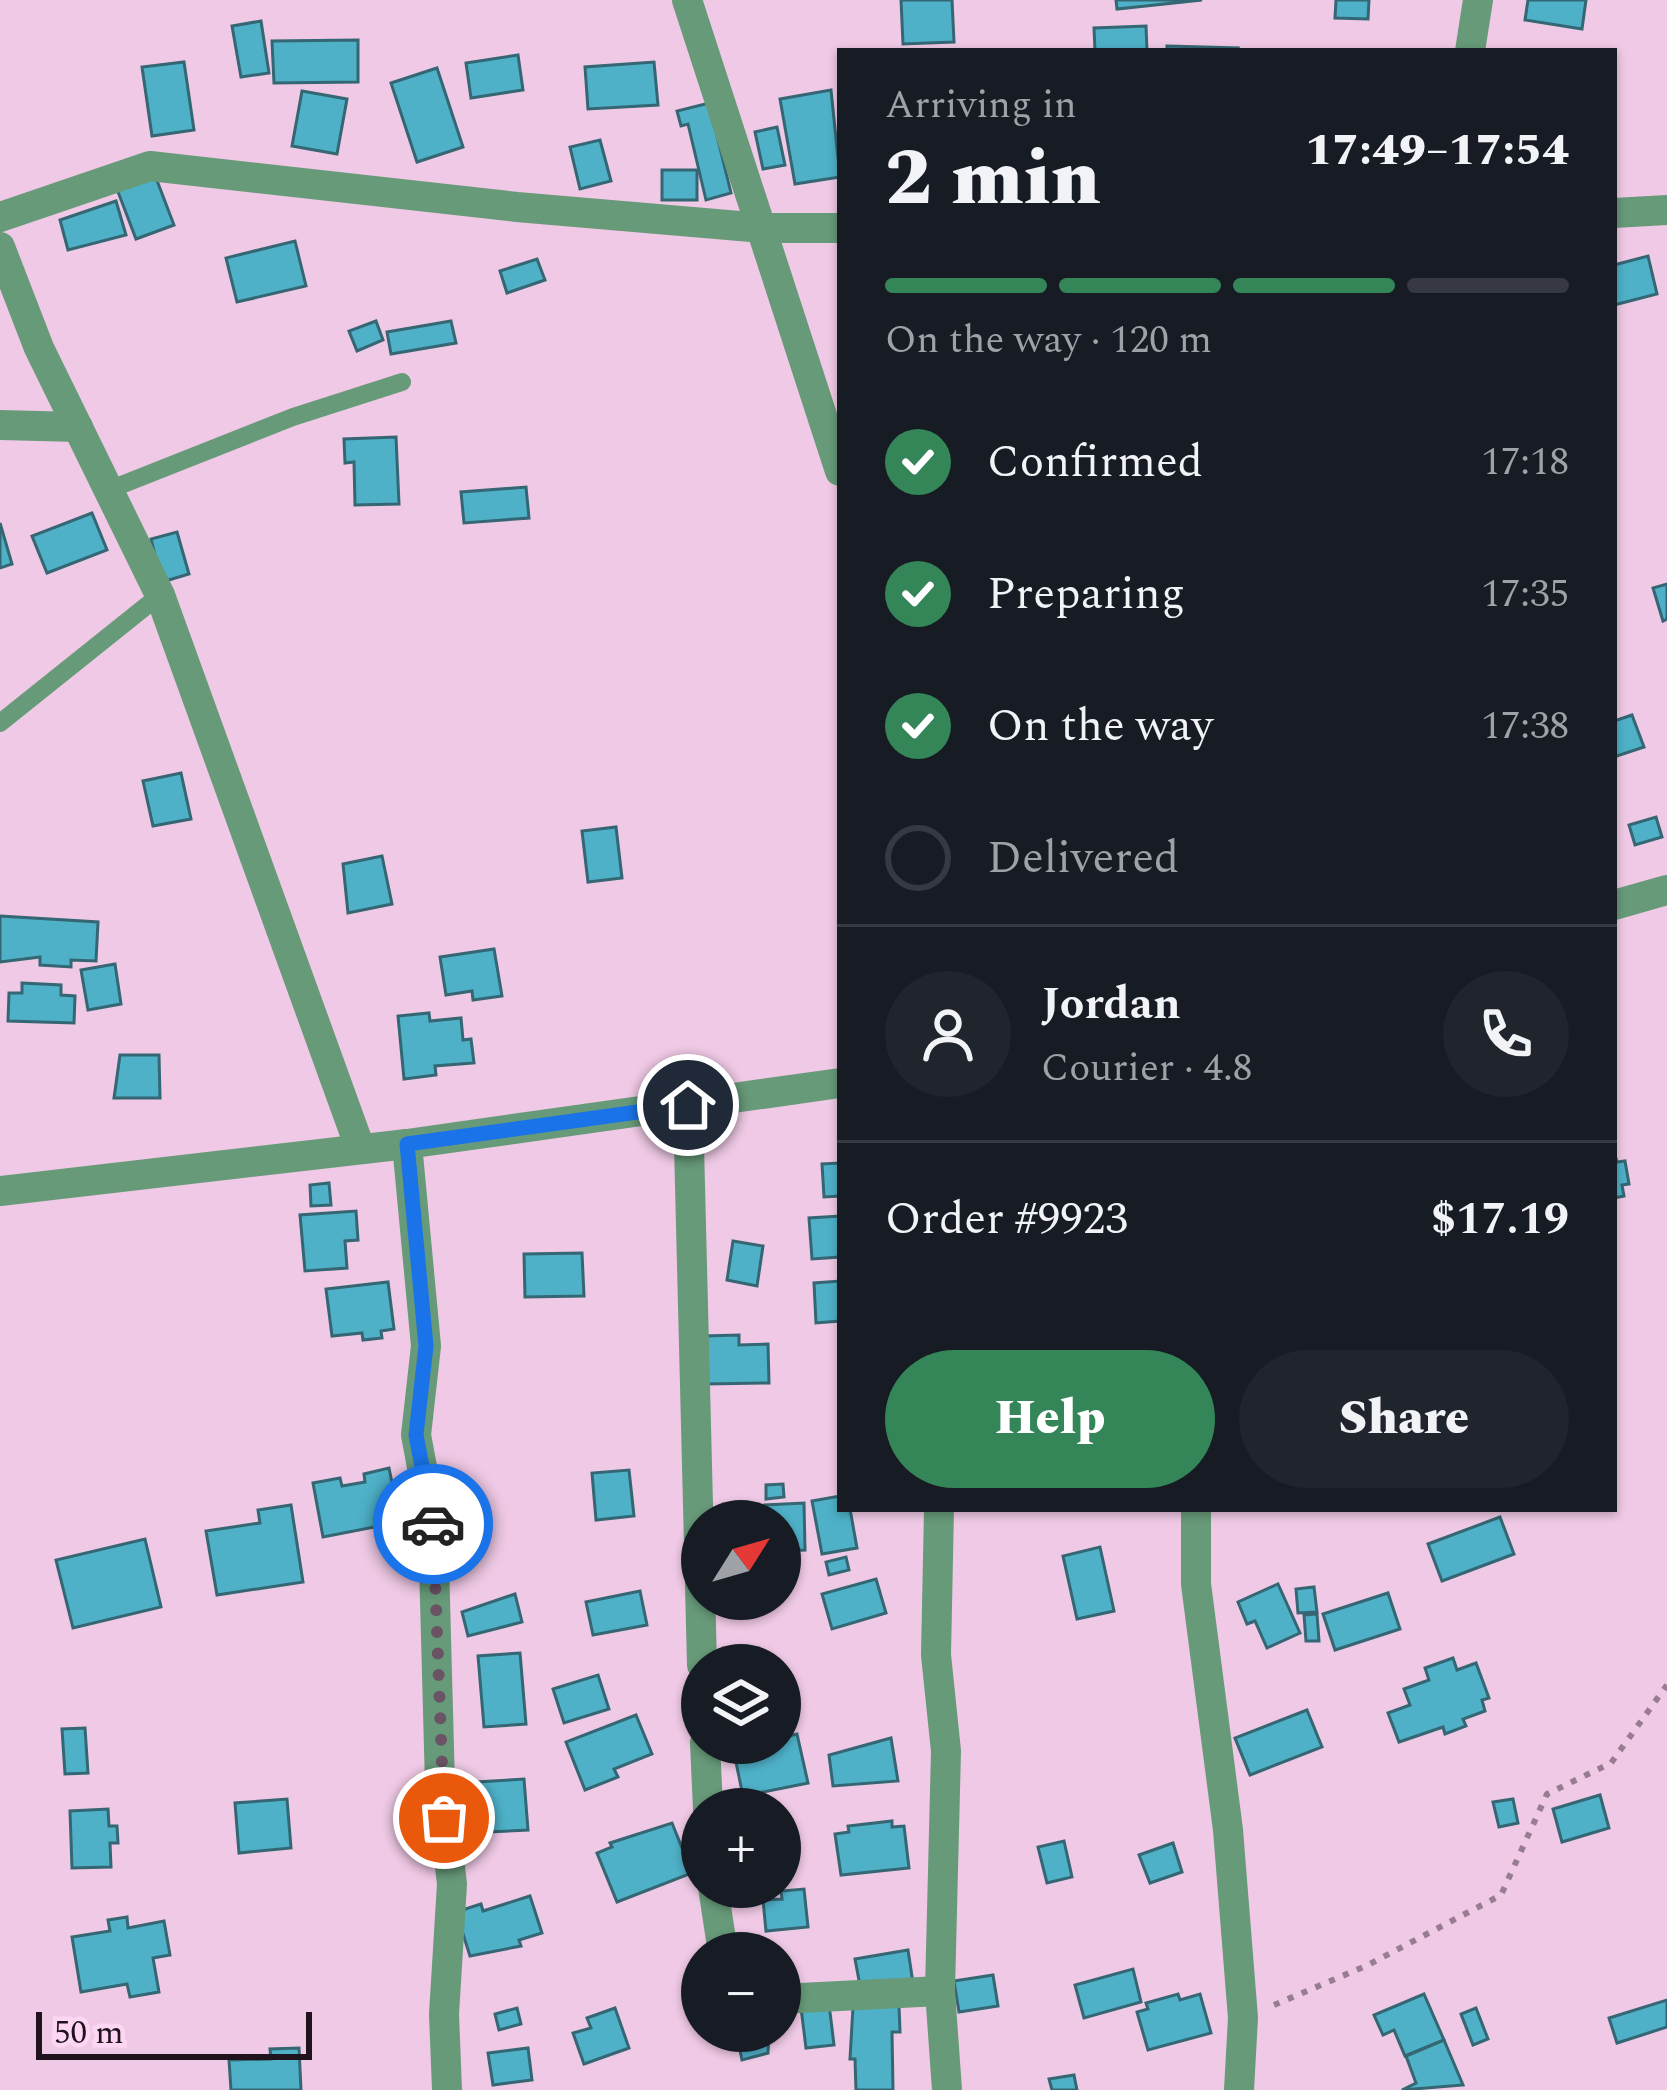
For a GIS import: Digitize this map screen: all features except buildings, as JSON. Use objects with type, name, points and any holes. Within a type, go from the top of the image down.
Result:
[{"type":"street","points":[[687,0],[837,462]]},
{"type":"street","points":[[1470,48],[1478,0]]},
{"type":"street","points":[[0,217],[170,165],[248,181],[763,228],[837,228]]},
{"type":"street","points":[[1617,212],[1667,210]]},
{"type":"street","points":[[0,247],[39,348],[160,595],[360,1148]]},
{"type":"street","points":[[0,425],[78,427]]},
{"type":"street","points":[[1617,904],[1667,890]]},
{"type":"street","points":[[0,1190],[407,1144],[837,1084]]},
{"type":"street","points":[[688,1105],[701,1644]]},
{"type":"street","points":[[407,1144],[426,1346],[416,1435],[433,1526],[440,1785],[452,1884],[444,2014],[447,2090]]},
{"type":"street","points":[[939,1512],[936,1654],[946,1750],[940,1991],[947,2090]]},
{"type":"street","points":[[1196,1512],[1196,1584],[1228,1830],[1243,2018],[1239,2090]]},
{"type":"street","points":[[801,1998],[940,1991]]},
{"type":"lane","points":[[111,489],[293,417],[403,382]]},
{"type":"lane","points":[[0,723],[160,595]]},
{"type":"path","points":[[1243,2018],[1368,1965],[1501,1895],[1547,1794],[1611,1763],[1667,1685]]},
{"type":"way so far","points":[[433,1524],[444,1818]]},
{"type":"route","points":[[433,1524],[416,1435],[426,1346],[407,1144],[688,1105]]}]
